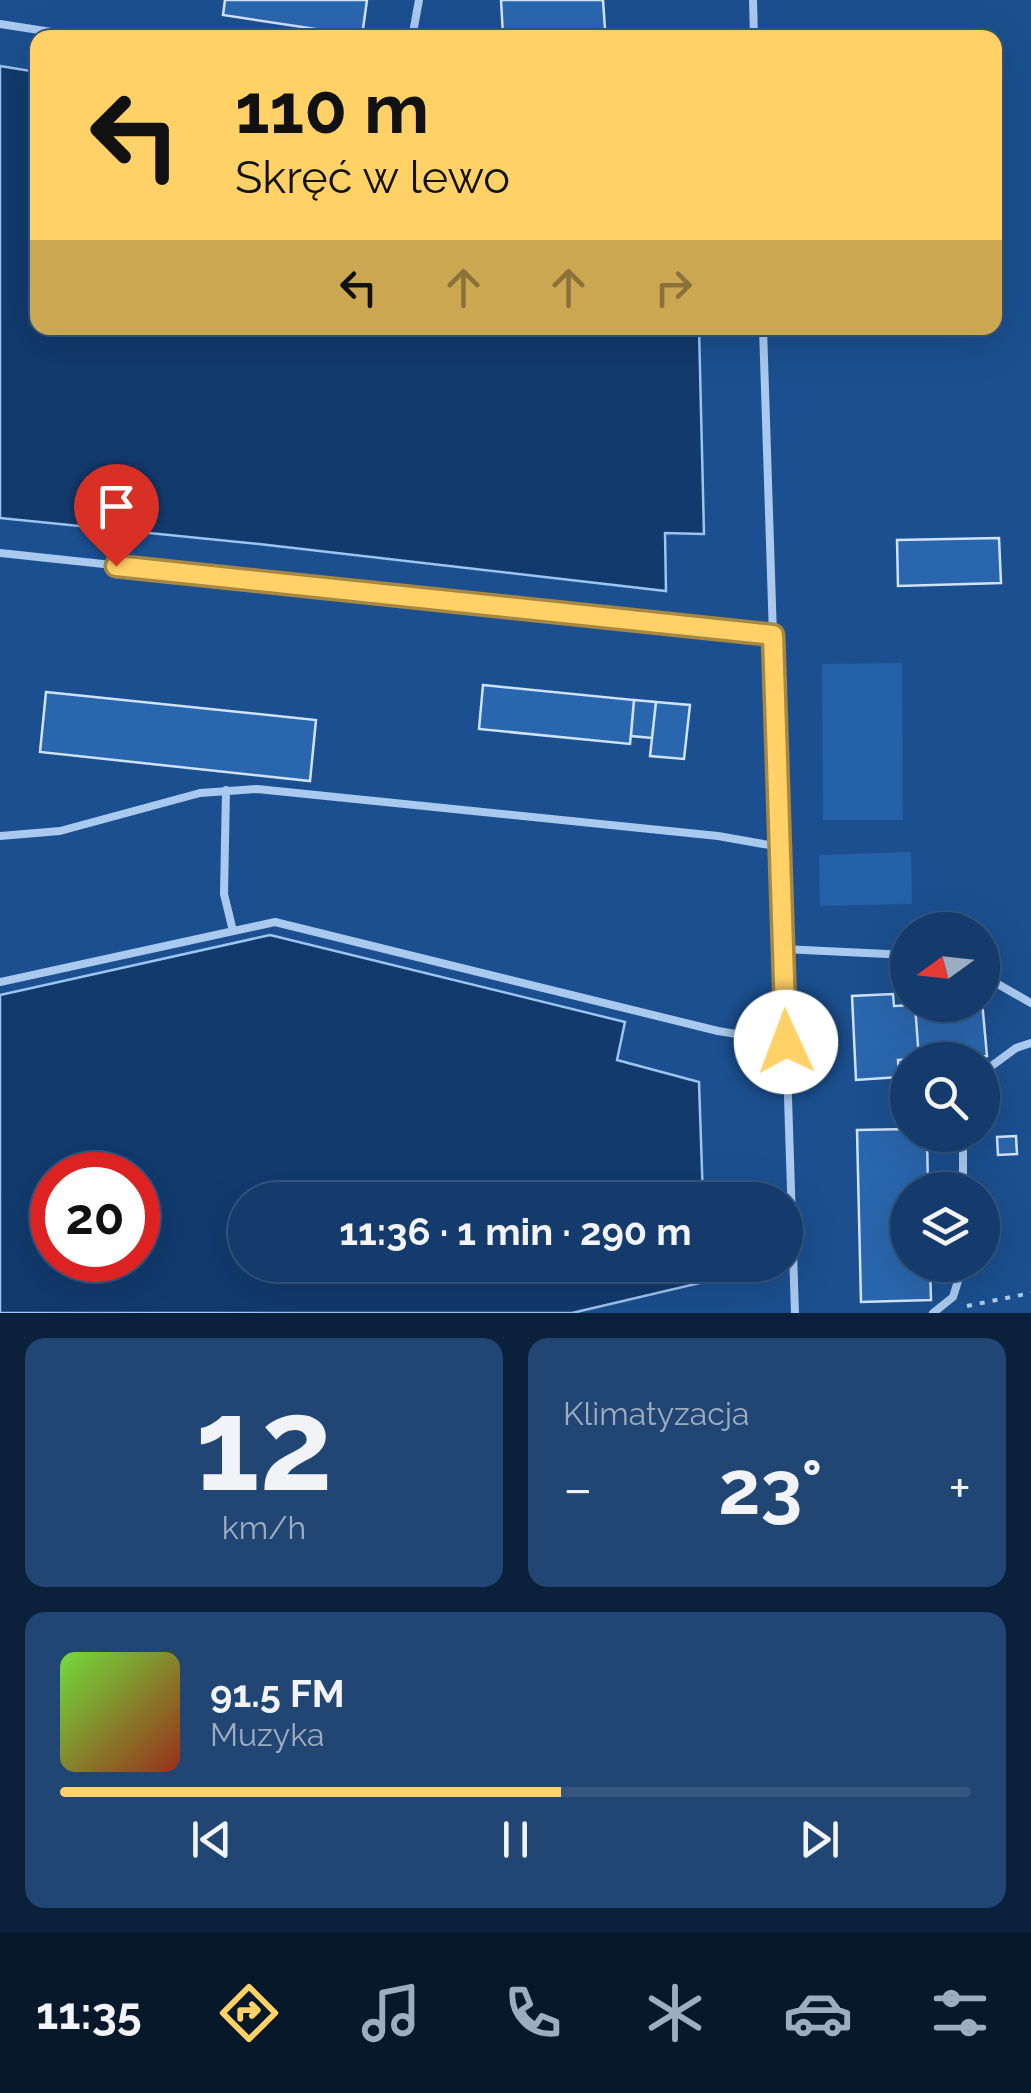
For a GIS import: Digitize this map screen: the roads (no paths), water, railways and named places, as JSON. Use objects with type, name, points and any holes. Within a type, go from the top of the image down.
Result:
[{"type":"lane","points":[[413,30],[419,0]]},
{"type":"lane","points":[[753,0],[754,30]]},
{"type":"lane","points":[[0,24],[39,30]]},
{"type":"lane","points":[[763,335],[795,1313]]},
{"type":"lane","points":[[0,553],[773,635]]},
{"type":"lane","points":[[0,836],[60,831],[200,793],[256,789],[641,828],[780,847]]},
{"type":"lane","points":[[226,790],[224,894],[233,931]]},
{"type":"lane","points":[[0,982],[275,922],[718,1032],[786,1042]]},
{"type":"lane","points":[[783,948],[890,954]]},
{"type":"lane","points":[[1000,986],[1031,1003]]},
{"type":"lane","points":[[1000,1060],[1031,1043]]},
{"type":"lane","points":[[933,1313],[952,1297],[957,1282]]}]
